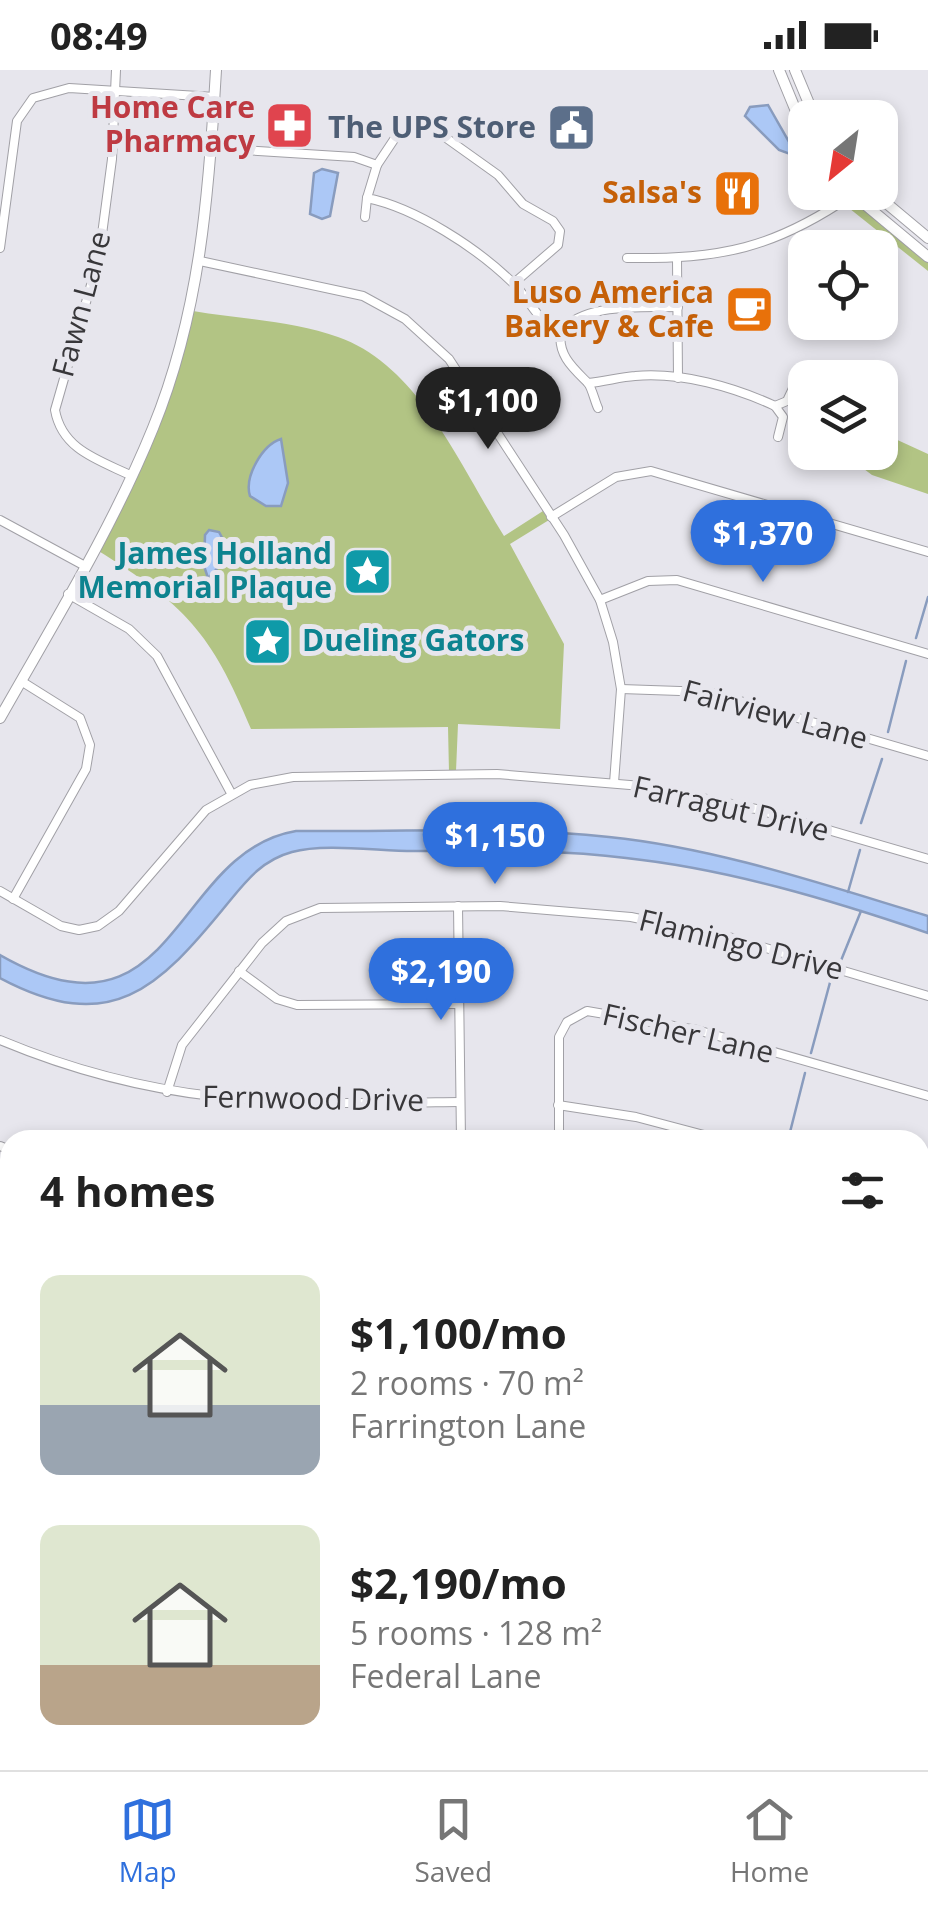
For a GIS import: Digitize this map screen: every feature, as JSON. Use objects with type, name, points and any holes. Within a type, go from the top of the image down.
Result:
[{"type":"street","name":"Fawn Lane","points":[[116,70],[99,256],[54,410],[60,428],[74,447],[132,476]]},
{"type":"street","points":[[0,718],[132,476],[176,360],[200,261],[216,70]]},
{"type":"street","points":[[779,70],[791,100]]},
{"type":"street","points":[[795,70],[808,100]]},
{"type":"street","points":[[0,248],[16,122],[22,108],[53,89],[215,97]]},
{"type":"street","points":[[365,217],[377,165],[403,126],[421,120],[498,176],[523,204],[554,221],[560,232],[558,246],[514,283]]},
{"type":"street","points":[[212,148],[354,156],[377,165]]},
{"type":"street","points":[[367,198],[430,222],[514,283],[542,322],[561,332]]},
{"type":"street","points":[[627,258],[677,259],[726,254],[807,226],[829,210]]},
{"type":"street","points":[[871,210],[925,253]]},
{"type":"street","points":[[895,210],[928,238]]},
{"type":"street","points":[[677,259],[678,378]]},
{"type":"street","points":[[200,261],[350,292],[417,328],[457,369],[600,600],[621,689],[614,783]]},
{"type":"street","points":[[678,307],[600,313],[572,320],[561,332],[563,353],[580,380],[588,384],[634,376],[678,378],[731,388],[776,406],[783,417],[778,437]]},
{"type":"street","points":[[588,384],[598,408]]},
{"type":"street","points":[[776,406],[788,398]]},
{"type":"street","points":[[551,516],[616,476],[651,471],[928,552]]},
{"type":"street","points":[[0,520],[84,566]]},
{"type":"street","points":[[600,600],[648,581],[678,580],[928,654]]},
{"type":"street","points":[[68,594],[130,629],[157,656],[232,793]]},
{"type":"street","points":[[14,899],[86,769],[90,753],[80,718],[21,680]]},
{"type":"street","name":"Fairview Lane","points":[[621,689],[709,692],[928,756]]},
{"type":"street","name":"Farragut Drive","points":[[0,891],[67,928],[84,930],[103,924],[119,911],[194,820],[232,793],[277,778],[306,776],[498,774],[614,783],[743,806],[928,860]]},
{"type":"street","points":[[458,906],[461,1130]]},
{"type":"street","name":"Flamingo Drive","points":[[166,1092],[182,1044],[240,971],[274,930],[312,910],[555,908],[648,920],[732,938],[928,996]]},
{"type":"street","points":[[240,971],[276,999],[297,1005],[460,1004]]},
{"type":"street","name":"Fischer Lane","points":[[558,1130],[560,1034],[573,1016],[590,1011],[709,1034],[928,1096]]},
{"type":"street","name":"Fernwood Drive","points":[[0,1040],[89,1074],[166,1092],[276,1104],[460,1102]]},
{"type":"street","points":[[558,1106],[683,1130]]},
{"type":"green space","points":[[851,210],[865,210],[889,230],[876,230]]},
{"type":"green space","points":[[898,237],[928,262],[928,271],[898,247]]},
{"type":"green space","points":[[193,311],[303,327],[367,351],[392,370],[436,422],[504,536],[543,511],[549,520],[510,544],[564,644],[560,729],[458,724],[456,771],[449,772],[448,727],[251,729],[222,668],[192,624],[153,588],[97,550],[129,482]]},
{"type":"green space","points":[[898,440],[928,454],[928,494],[865,470],[898,470]]},
{"type":"water","points":[[768,105],[788,140],[788,153],[779,150],[745,116],[750,107]]},
{"type":"water","points":[[322,169],[338,173],[330,216],[322,219],[310,214],[314,173]]},
{"type":"water","points":[[281,439],[288,483],[281,506],[266,506],[250,496],[252,471],[267,448]]},
{"type":"water","points":[[209,530],[219,532],[231,554],[208,578],[204,566],[205,535]]},
{"type":"water","points":[[296,831],[531,832],[649,842],[770,869],[928,916],[928,933],[779,887],[664,863],[546,852],[319,848],[292,852],[263,866],[178,959],[129,995],[102,1003],[73,1003],[39,995],[0,978],[0,955],[58,980],[103,981],[138,966],[168,939],[222,873],[255,846]]},
{"type":"waterway","points":[[916,638],[928,597]]},
{"type":"waterway","points":[[888,732],[906,661]]},
{"type":"waterway","points":[[861,823],[882,759]]},
{"type":"waterway","points":[[848,892],[860,850]]},
{"type":"waterway","points":[[840,963],[861,911]]},
{"type":"waterway","points":[[811,1053],[832,975]]},
{"type":"waterway","points":[[791,1130],[805,1073]]},
{"type":"place","name":"Home Care Pharmacy","points":[[290,125]]},
{"type":"place","name":"The UPS Store","points":[[571,128]]},
{"type":"place","name":"Salsa's","points":[[737,193]]},
{"type":"place","name":"Luso America Bakery & Cafe","points":[[749,310]]},
{"type":"place","name":"James Holland Memorial Plaque","points":[[367,571]]},
{"type":"place","name":"Dueling Gators","points":[[267,641]]}]
